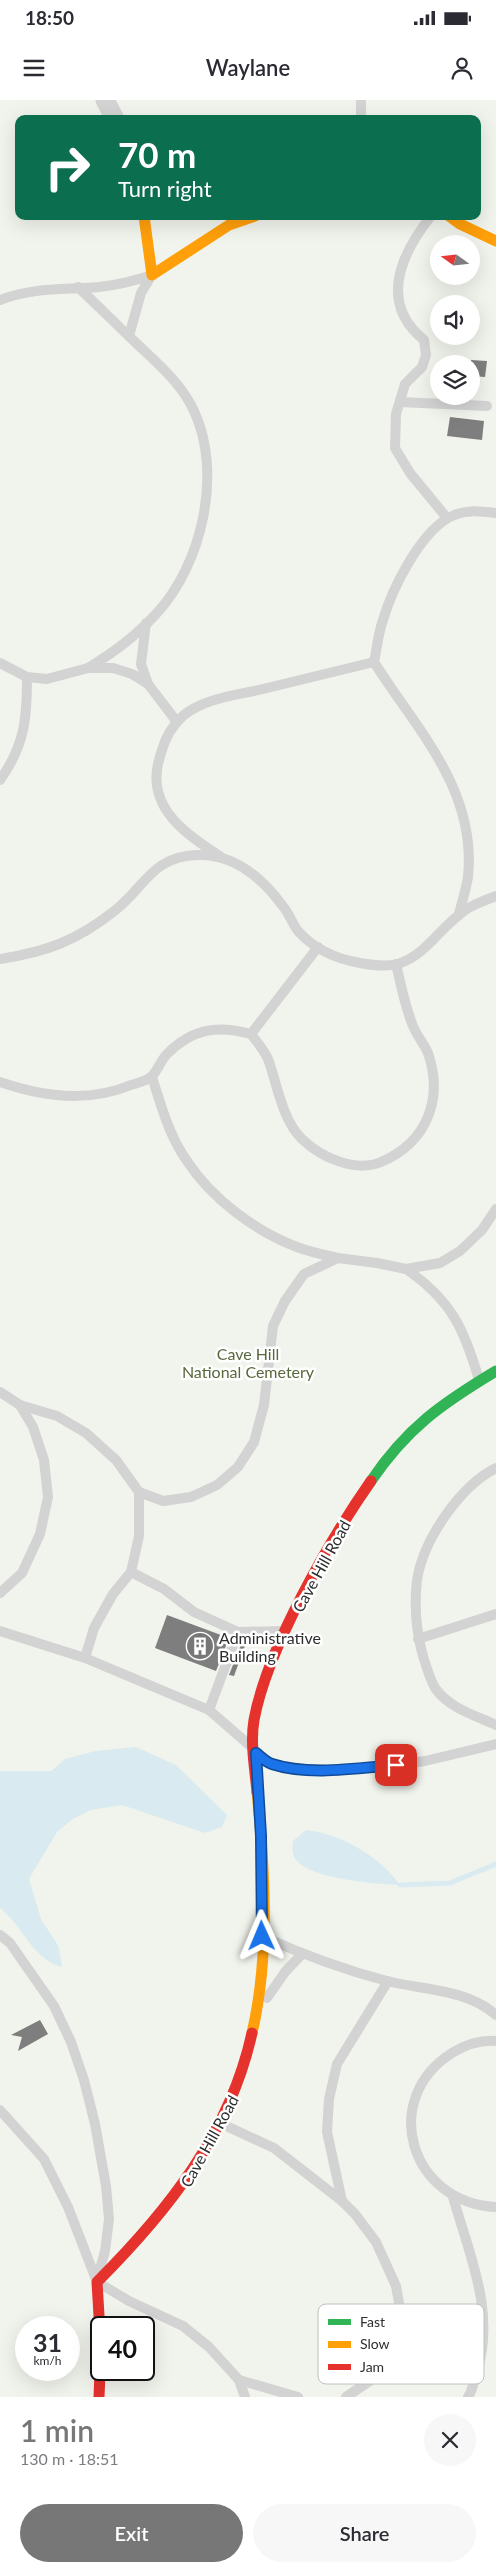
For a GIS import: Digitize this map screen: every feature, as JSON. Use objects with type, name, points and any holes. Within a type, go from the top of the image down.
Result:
[{"type":"street","points":[[105,100],[113,115]]},
{"type":"street","points":[[145,220],[152,275],[229,225],[243,220]]},
{"type":"street","points":[[454,220],[496,241]]},
{"type":"street","name":"Cave Hill Road","points":[[97,2282],[132,2247],[178,2195],[222,2124],[239,2086],[257,2013],[262,1936],[261,1836],[254,1722],[257,1700],[286,1630],[356,1503],[404,1436],[450,1399],[496,1371]]},
{"type":"street","points":[[97,2282],[101,2349],[99,2397]]},
{"type":"lane","points":[[361,100],[361,115]]},
{"type":"lane","points":[[428,220],[409,246],[397,275],[400,305],[412,331],[424,340],[426,355],[422,367],[405,384],[396,414],[395,448],[410,473],[447,518]]},
{"type":"lane","points":[[0,300],[20,292],[127,283],[152,275]]},
{"type":"lane","points":[[129,336],[136,308],[152,275]]},
{"type":"lane","points":[[78,288],[175,381],[194,411],[205,448],[208,476],[205,508],[198,540],[173,590],[157,613],[110,655],[88,668]]},
{"type":"lane","points":[[400,402],[487,406]]},
{"type":"lane","points":[[459,914],[468,876],[467,837],[456,790],[437,754],[374,662],[382,620],[398,582],[422,542],[447,518],[471,510],[496,513]]},
{"type":"lane","points":[[146,623],[141,664],[148,684],[177,722]]},
{"type":"lane","points":[[374,662],[211,702],[186,714],[170,730],[162,748],[156,774],[159,801],[175,821],[195,840],[223,858],[249,870],[284,906],[298,930],[318,947],[341,960],[370,964],[396,964],[418,955],[459,914],[496,896]]},
{"type":"lane","points":[[0,664],[28,677],[47,679],[88,668],[112,668],[132,674],[148,684]]},
{"type":"lane","points":[[0,780],[14,760],[26,721],[28,677]]},
{"type":"lane","points":[[0,959],[54,948],[114,911],[153,870],[177,857],[200,855],[223,858]]},
{"type":"lane","points":[[252,1034],[318,947]]},
{"type":"lane","points":[[0,1082],[23,1090],[62,1096],[98,1096],[152,1077],[167,1055],[188,1038],[209,1029],[230,1028],[252,1034],[268,1058],[285,1110],[300,1138],[320,1154],[346,1164],[374,1165],[396,1156],[416,1140],[430,1114],[433,1083],[428,1054],[414,1026],[396,964]]},
{"type":"lane","points":[[152,1077],[171,1133],[186,1161],[234,1211],[268,1233],[298,1248],[338,1258],[377,1262],[406,1270],[426,1283],[448,1305],[465,1336],[480,1381]]},
{"type":"lane","points":[[406,1270],[440,1263],[460,1251],[482,1230],[496,1210]]},
{"type":"lane","points":[[0,1392],[20,1405],[57,1416],[86,1433],[116,1460],[139,1492],[162,1501],[192,1497],[217,1485],[238,1467],[254,1442],[262,1415],[270,1367],[273,1326],[285,1300],[304,1274],[338,1258]]},
{"type":"lane","points":[[0,1593],[22,1572],[40,1534],[48,1497],[44,1460],[33,1427],[20,1405]]},
{"type":"lane","points":[[496,1468],[486,1473],[466,1490],[446,1515],[428,1547],[418,1578],[415,1615],[418,1639],[435,1687],[450,1702],[467,1714],[496,1725]]},
{"type":"lane","points":[[84,1658],[94,1628],[113,1594],[132,1572],[139,1536],[139,1492]]},
{"type":"lane","points":[[132,1572],[164,1589],[194,1612],[238,1632],[286,1630]]},
{"type":"lane","points":[[418,1639],[496,1614]]},
{"type":"lane","points":[[0,1631],[84,1658],[209,1710],[256,1753],[271,1764],[300,1769],[341,1770],[425,1761],[496,1744]]},
{"type":"lane","points":[[209,1710],[238,1632]]},
{"type":"lane","points":[[0,1935],[10,1944],[54,2006],[71,2042],[84,2080],[95,2124],[106,2186],[108,2219],[105,2251],[97,2282]]},
{"type":"lane","points":[[262,1936],[302,1954],[388,1981],[467,1997],[496,2015]]},
{"type":"lane","points":[[257,2013],[285,1972],[302,1954]]},
{"type":"lane","points":[[342,2201],[327,2132],[330,2099],[337,2064],[388,1981]]},
{"type":"lane","points":[[496,2041],[487,2041],[462,2047],[439,2061],[423,2081],[413,2106],[412,2132],[418,2158],[432,2180],[453,2197],[477,2206],[496,2207]]},
{"type":"lane","points":[[0,2110],[44,2159],[68,2207],[97,2282],[129,2301],[183,2326],[209,2347],[239,2380],[245,2397]]},
{"type":"lane","points":[[222,2124],[274,2148],[342,2201],[355,2214],[376,2242],[396,2286],[399,2304]]},
{"type":"lane","points":[[453,2197],[480,2288],[481,2304]]},
{"type":"lane","points":[[239,2380],[298,2397]]},
{"type":"lane","points":[[346,2397],[365,2384]]},
{"type":"lane","points":[[468,2397],[472,2384]]},
{"type":"green space","name":"Cave Hill National Cemetery","points":[[0,100],[496,100],[496,2397],[0,2397]]},
{"type":"shaded area","points":[[136,1747],[176,1765],[227,1815],[222,1827],[205,1833],[122,1805],[91,1810],[73,1819],[57,1832],[29,1879],[41,1919],[59,1947],[62,1967],[43,1957],[0,1908],[0,1771],[51,1771],[65,1759],[95,1751]]},
{"type":"shaded area","points":[[306,1830],[333,1836],[359,1848],[392,1874],[400,1885],[346,1880],[317,1873],[306,1868],[296,1860],[293,1841]]},
{"type":"building","points":[[480,361],[487,361],[485,377],[480,377]]},
{"type":"building","points":[[450,417],[484,421],[482,440],[447,436]]},
{"type":"building","name":"Administrative Building","points":[[167,1615],[229,1638],[216,1671],[155,1648]]},
{"type":"building","points":[[242,1642],[246,1643],[234,1676],[229,1675]]},
{"type":"building","points":[[40,2020],[48,2034],[18,2051],[22,2037],[11,2035]]},
{"type":"waterway","points":[[400,1885],[450,1883],[496,1864]]},
{"type":"traffic: fast","points":[[371,1481],[384,1462],[426,1418],[496,1371]]},
{"type":"traffic: slow","points":[[145,220],[152,275],[229,225],[243,220]]},
{"type":"traffic: slow","points":[[454,220],[496,241]]},
{"type":"traffic: slow","points":[[252,2033],[258,2004],[264,1944],[264,1883],[257,1792]]},
{"type":"traffic: jam","points":[[257,1792],[252,1738],[254,1720],[272,1661],[319,1564],[371,1481]]},
{"type":"traffic: jam","points":[[99,2397],[101,2349],[97,2282],[148,2227],[193,2168],[212,2137],[228,2104],[242,2069],[252,2033]]},
{"type":"place","name":"Administrative Building","points":[[200,1646]]},
{"type":"route","points":[[262,1936],[261,1836],[256,1753],[271,1764],[300,1769],[341,1770],[396,1765]]}]
